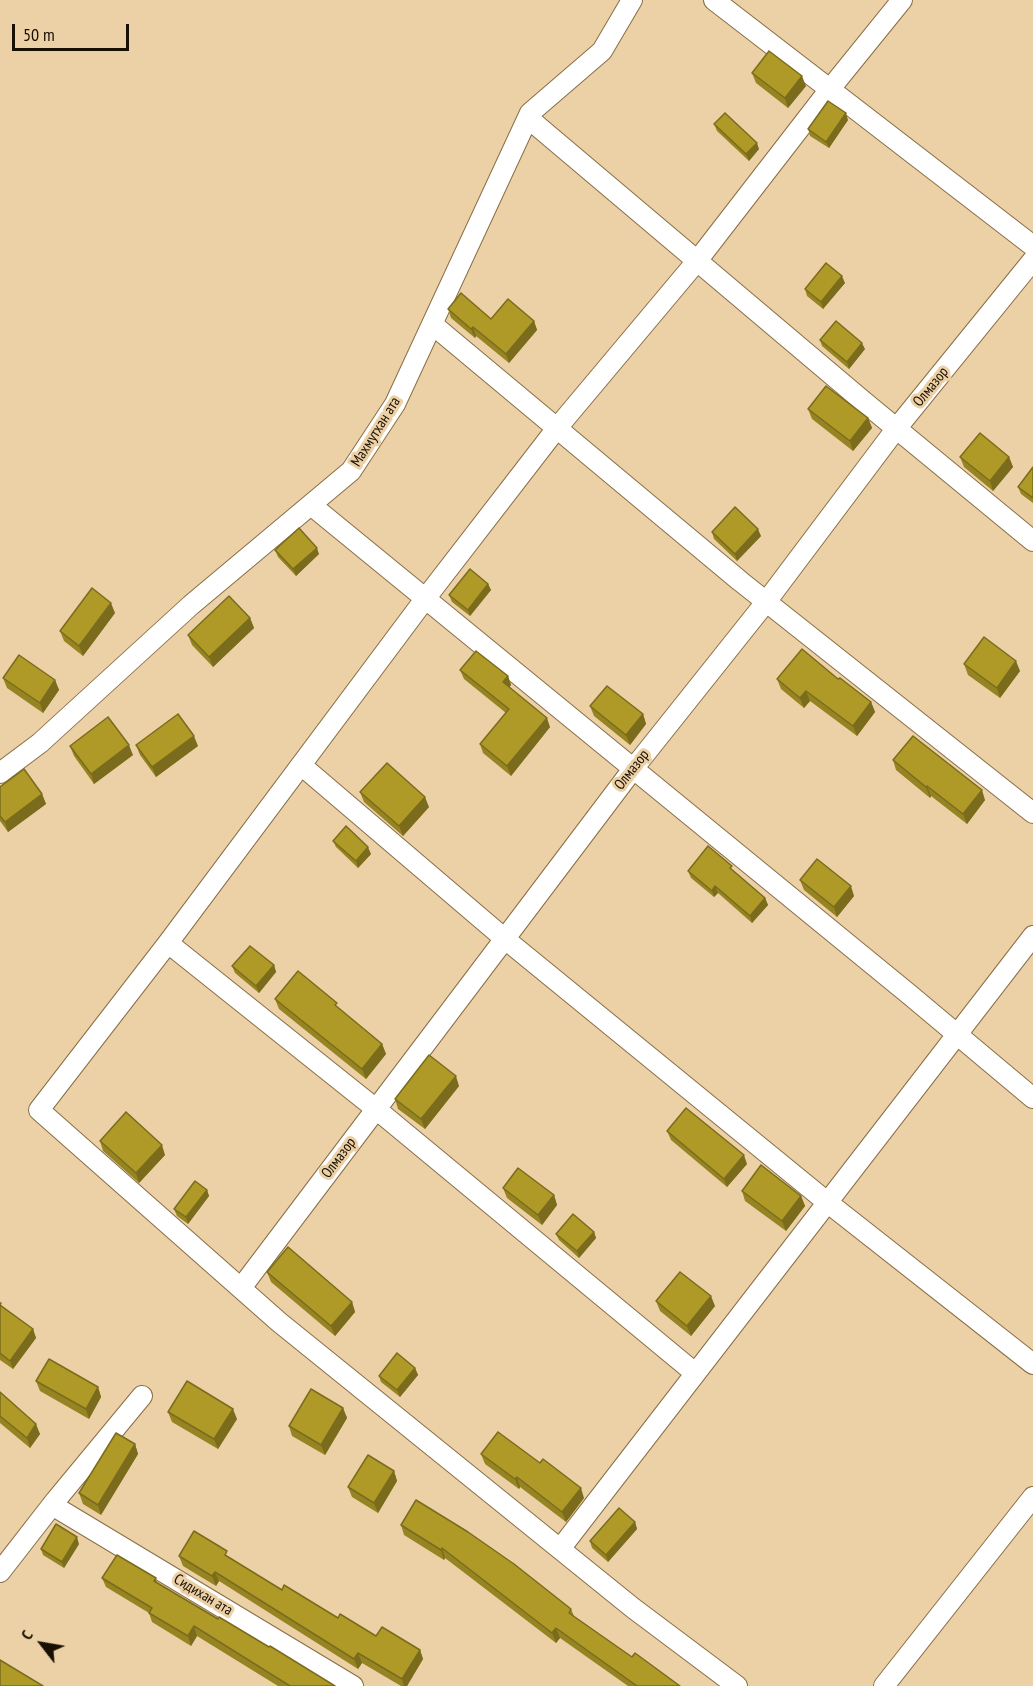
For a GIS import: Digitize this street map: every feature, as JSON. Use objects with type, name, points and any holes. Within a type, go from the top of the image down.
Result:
[{"type":"street","name":"Махмутхан ата","points":[[0,773],[40,743],[191,605],[351,471],[395,404],[530,113],[602,51],[632,0]]},
{"type":"street","points":[[714,0],[1033,246]]},
{"type":"street","points":[[737,1686],[633,1608],[279,1322],[39,1110],[168,943],[424,599],[557,428],[697,261],[902,0]]},
{"type":"street","points":[[528,118],[896,429],[1033,541]]},
{"type":"street","name":"Олмазор","points":[[241,1288],[633,769],[766,602],[896,429],[1033,260]]},
{"type":"street","points":[[432,324],[766,602],[1033,813]]},
{"type":"street","points":[[311,505],[1033,1098]]},
{"type":"street","points":[[301,765],[505,939],[827,1202],[1033,1364]]},
{"type":"street","points":[[560,1549],[1033,936]]},
{"type":"street","points":[[168,943],[376,1109],[695,1373]]},
{"type":"street","points":[[0,1572],[52,1504],[142,1396]]},
{"type":"street","points":[[884,1686],[1033,1497]]},
{"type":"street","name":"Сидихан ата","points":[[52,1504],[353,1686]]},
{"type":"building","points":[[769,51],[802,76],[785,98],[752,73]]},
{"type":"building","points":[[828,101],[846,113],[826,142],[808,129]]},
{"type":"building","points":[[725,113],[757,143],[746,154],[714,124]]},
{"type":"building","points":[[826,263],[842,276],[821,302],[805,289]]},
{"type":"building","points":[[461,293],[491,319],[508,299],[534,321],[506,354],[448,309]]},
{"type":"building","points":[[836,321],[862,343],[847,362],[820,340]]},
{"type":"building","points":[[826,386],[868,418],[850,441],[808,409]]},
{"type":"building","points":[[980,433],[1009,457],[990,481],[960,457]]},
{"type":"building","points":[[1033,467],[1033,498],[1018,487]]},
{"type":"building","points":[[735,507],[758,529],[735,554],[712,532]]},
{"type":"building","points":[[299,528],[317,548],[293,569],[275,550]]},
{"type":"building","points":[[470,569],[488,584],[468,610],[449,595]]},
{"type":"building","points":[[92,588],[111,603],[79,646],[60,631]]},
{"type":"building","points":[[229,596],[250,618],[209,657],[188,635]]},
{"type":"building","points":[[984,637],[1016,661],[997,688],[964,664]]},
{"type":"building","points":[[802,649],[838,679],[840,678],[871,702],[853,726],[806,691],[800,698],[777,679]]},
{"type":"building","points":[[476,651],[508,676],[503,682],[547,718],[507,766],[480,744],[509,709],[460,670]]},
{"type":"building","points":[[19,655],[55,680],[40,703],[3,678]]},
{"type":"building","points":[[607,686],[643,714],[626,735],[590,706]]},
{"type":"building","points":[[178,714],[194,736],[152,767],[136,745]]},
{"type":"building","points":[[108,717],[129,745],[91,774],[70,746]]},
{"type":"building","points":[[913,736],[982,790],[963,814],[893,760]]},
{"type":"building","points":[[387,763],[425,797],[399,826],[360,792]]},
{"type":"building","points":[[24,769],[42,794],[5,822],[0,816],[0,787]]},
{"type":"building","points":[[346,826],[368,847],[356,861],[333,841]]},
{"type":"building","points":[[708,846],[765,898],[750,916],[715,886],[712,891],[688,871]]},
{"type":"building","points":[[817,859],[851,886],[834,907],[800,880]]},
{"type":"building","points":[[250,946],[274,965],[256,986],[232,966]]},
{"type":"building","points":[[298,971],[382,1044],[362,1069],[275,999]]},
{"type":"building","points":[[429,1055],[456,1076],[421,1119],[395,1099]]},
{"type":"building","points":[[686,1108],[744,1155],[724,1179],[667,1131]]},
{"type":"building","points":[[126,1112],[162,1145],[136,1173],[100,1141]]},
{"type":"building","points":[[761,1165],[801,1196],[782,1221],[742,1191]]},
{"type":"building","points":[[518,1168],[554,1195],[538,1215],[503,1188]]},
{"type":"building","points":[[195,1181],[207,1190],[186,1217],[174,1209]]},
{"type":"building","points":[[573,1214],[594,1232],[577,1251],[556,1234]]},
{"type":"building","points":[[288,1247],[352,1302],[331,1326],[267,1272]]},
{"type":"building","points":[[680,1272],[711,1296],[687,1326],[656,1301]]},
{"type":"building","points":[[0,1305],[33,1329],[10,1361],[0,1353]]},
{"type":"building","points":[[397,1353],[415,1368],[397,1390],[379,1376]]},
{"type":"building","points":[[49,1359],[98,1387],[86,1409],[36,1381]]},
{"type":"building","points":[[187,1381],[233,1409],[214,1439],[168,1412]]},
{"type":"building","points":[[311,1389],[343,1408],[321,1445],[289,1426]]},
{"type":"building","points":[[0,1392],[36,1424],[27,1438],[0,1416]]},
{"type":"building","points":[[498,1432],[540,1463],[543,1459],[581,1488],[562,1512],[517,1477],[515,1479],[481,1454]]},
{"type":"building","points":[[116,1433],[135,1444],[98,1505],[79,1493]]},
{"type":"building","points":[[368,1455],[394,1471],[374,1503],[348,1487]]},
{"type":"building","points":[[416,1500],[514,1564],[571,1609],[569,1613],[632,1657],[635,1653],[680,1686],[637,1686],[556,1628],[552,1633],[442,1548],[441,1550],[401,1525]]},
{"type":"building","points":[[619,1508],[635,1522],[606,1555],[590,1541]]},
{"type":"building","points":[[56,1524],[77,1537],[62,1562],[41,1549]]},
{"type":"building","points":[[194,1531],[227,1551],[225,1555],[282,1590],[284,1585],[338,1618],[340,1614],[376,1636],[382,1627],[420,1650],[402,1679],[358,1653],[354,1659],[215,1572],[212,1576],[179,1556]]},
{"type":"building","points":[[117,1555],[156,1578],[154,1581],[218,1619],[219,1617],[270,1646],[335,1686],[290,1686],[194,1626],[188,1636],[149,1613],[152,1608],[102,1578]]},
{"type":"building","points":[[0,1660],[43,1686],[0,1686]]}]
